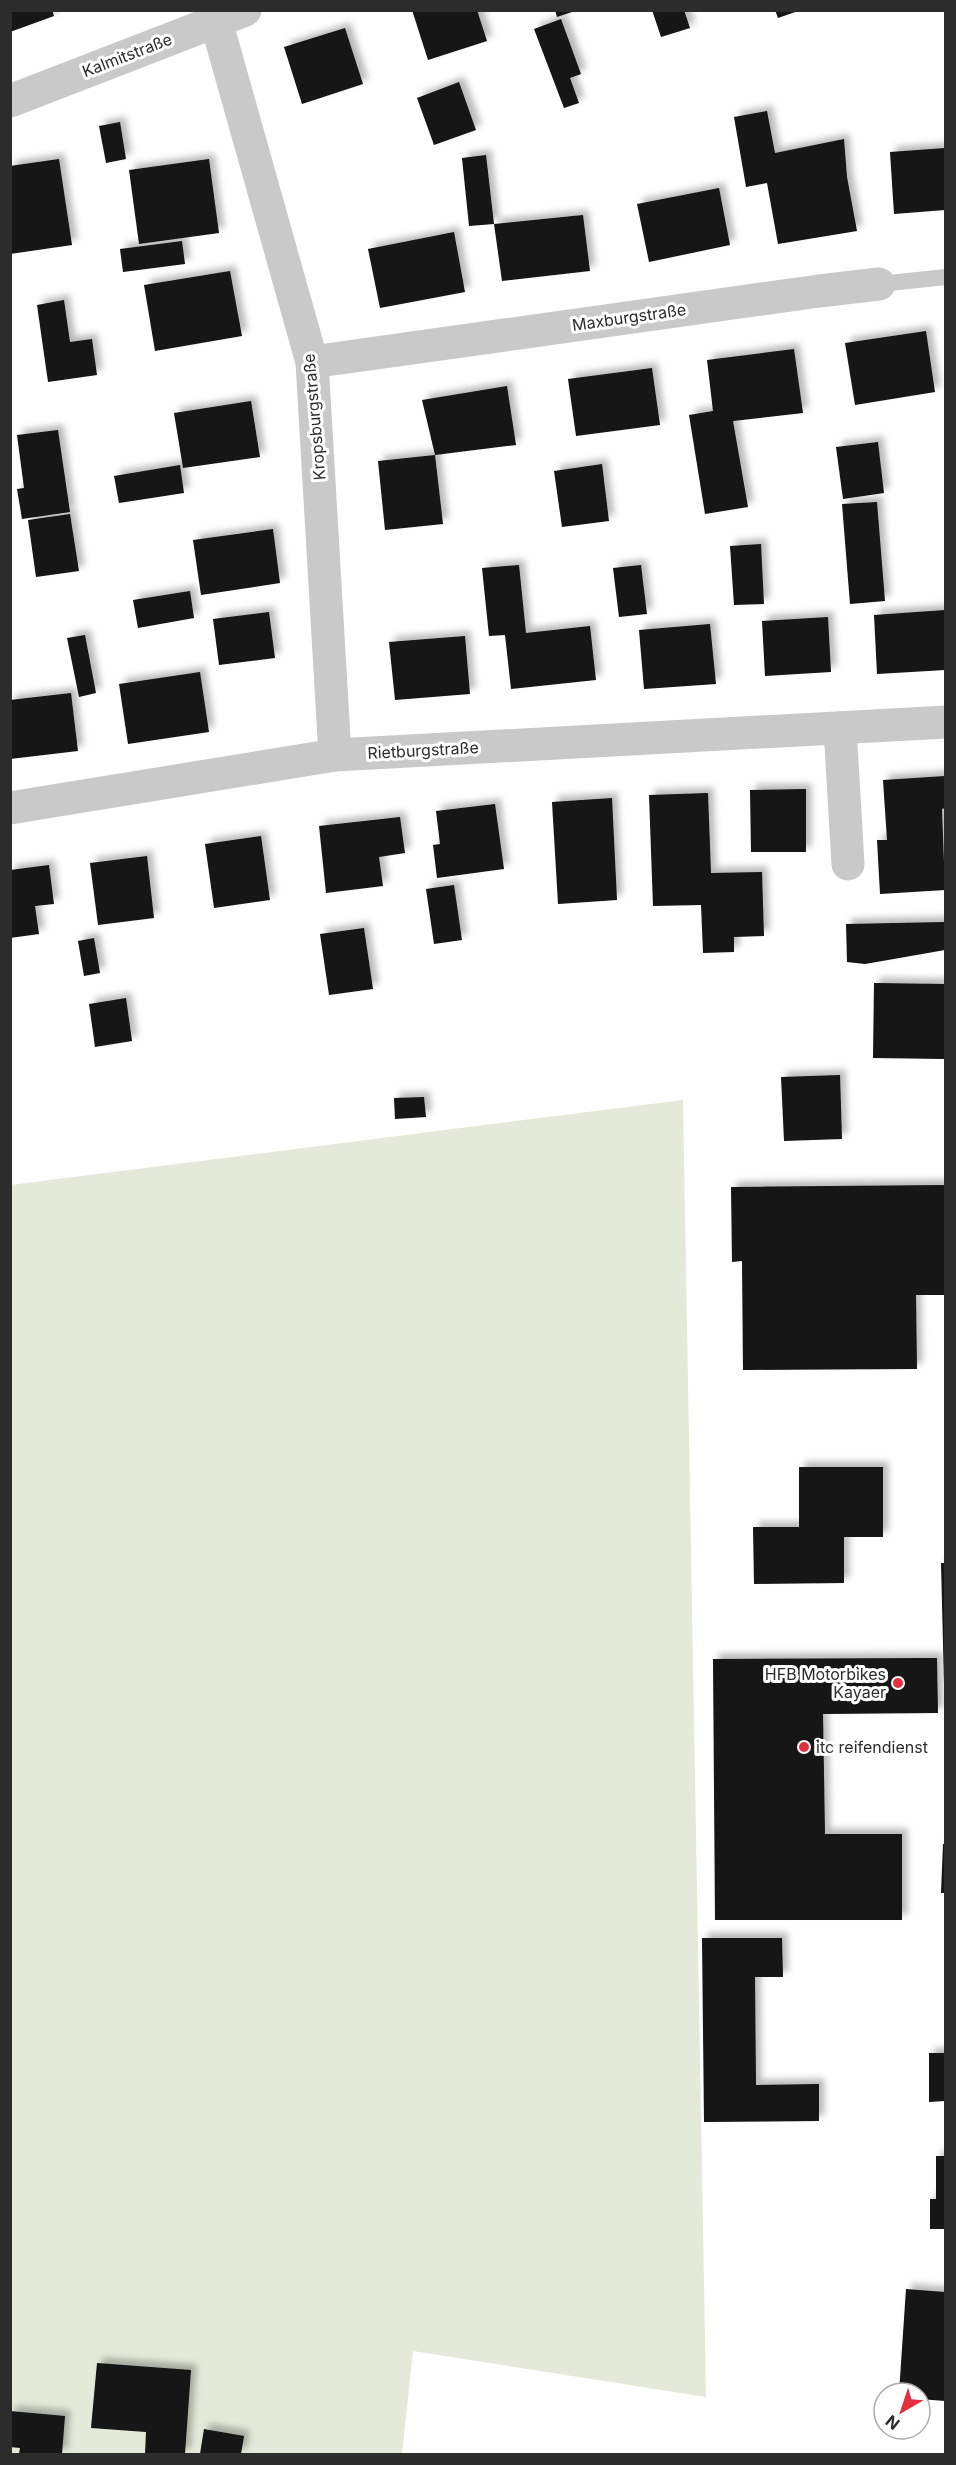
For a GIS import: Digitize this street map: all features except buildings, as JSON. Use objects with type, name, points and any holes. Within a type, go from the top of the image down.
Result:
[{"type":"street","name":"Kalmitstraße","points":[[10,101],[230,16]]},
{"type":"street","name":"Kropsburgstraße","points":[[230,16],[312,362],[335,755]]},
{"type":"street","name":"Maxburgstraße","points":[[312,362],[879,284]]},
{"type":"street","name":"Rietburgstraße","points":[[10,808],[335,755],[945,722]]},
{"type":"street","points":[[840,728],[848,864]]},
{"type":"lane","name":"Maxburgstraße","points":[[879,284],[945,277]]},
{"type":"green space","points":[[683,1100],[706,2397],[413,2351],[402,2454],[11,2454],[10,1185]]},
{"type":"place","name":"HFB Motorbikes Kayaer","points":[[898,1683]]},
{"type":"place","name":"itc reifendienst","points":[[804,1747]]}]
